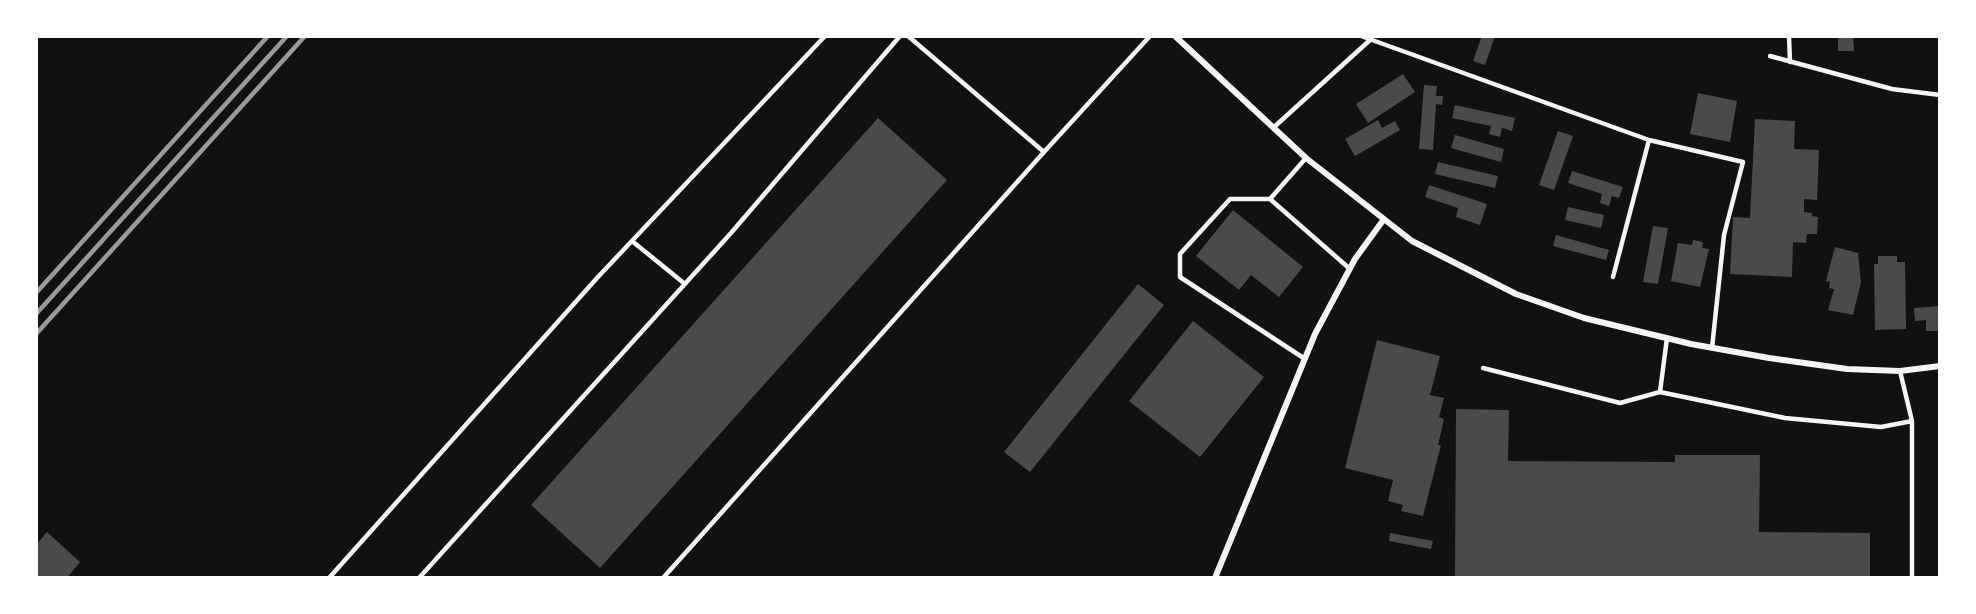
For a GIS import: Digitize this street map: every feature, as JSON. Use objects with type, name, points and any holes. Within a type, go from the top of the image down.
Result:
[{"type":"street","points":[[1174,36],[1306,158],[1412,241],[1516,294],[1584,318],[1712,348],[1768,358],[1847,369],[1900,371],[1940,366]]},
{"type":"street","points":[[1215,578],[1315,334],[1350,269],[1384,219]]},
{"type":"lane","points":[[329,578],[632,241],[825,36]]},
{"type":"lane","points":[[419,578],[685,284],[900,36]]},
{"type":"lane","points":[[908,36],[1044,152]]},
{"type":"lane","points":[[663,578],[1150,36]]},
{"type":"lane","points":[[1361,36],[1650,140],[1743,162],[1724,235],[1712,348]]},
{"type":"lane","points":[[1790,36],[1790,62]]},
{"type":"lane","points":[[1274,128],[1370,40]]},
{"type":"lane","points":[[1770,56],[1892,89],[1940,95]]},
{"type":"lane","points":[[1613,277],[1650,140]]},
{"type":"lane","points":[[1270,199],[1306,158]]},
{"type":"lane","points":[[1305,359],[1180,277],[1180,254],[1230,199],[1270,199],[1350,269]]},
{"type":"lane","points":[[632,241],[685,284]]},
{"type":"lane","points":[[1660,392],[1667,338]]},
{"type":"lane","points":[[1484,368],[1620,403],[1660,392],[1785,418],[1881,427],[1911,421]]},
{"type":"lane","points":[[1900,371],[1911,421],[1912,578]]},
{"type":"building","points":[[1482,36],[1495,36],[1485,65],[1473,61]]},
{"type":"building","points":[[1838,36],[1853,36],[1854,51],[1838,51]]},
{"type":"building","points":[[1403,74],[1415,92],[1368,123],[1356,104]]},
{"type":"building","points":[[1424,85],[1437,86],[1436,96],[1443,96],[1442,105],[1436,104],[1433,150],[1419,149]]},
{"type":"building","points":[[1698,93],[1737,101],[1730,142],[1690,134]]},
{"type":"building","points":[[1455,105],[1515,118],[1512,131],[1502,128],[1500,137],[1489,134],[1491,126],[1452,118]]},
{"type":"building","points":[[878,118],[947,180],[600,568],[531,505]]},
{"type":"building","points":[[1755,119],[1795,121],[1794,149],[1819,150],[1817,200],[1804,199],[1804,212],[1818,217],[1817,234],[1807,234],[1806,243],[1793,242],[1792,277],[1730,274],[1733,217],[1750,218]]},
{"type":"building","points":[[1378,120],[1382,128],[1395,121],[1400,130],[1355,156],[1345,139]]},
{"type":"building","points":[[1558,131],[1573,136],[1554,190],[1539,185]]},
{"type":"building","points":[[1455,135],[1504,149],[1501,162],[1451,148]]},
{"type":"building","points":[[1438,162],[1498,176],[1495,188],[1435,174]]},
{"type":"building","points":[[1572,171],[1623,187],[1619,198],[1612,196],[1609,206],[1600,203],[1602,194],[1568,183]]},
{"type":"building","points":[[1429,185],[1487,204],[1480,225],[1456,217],[1458,208],[1425,197]]},
{"type":"building","points":[[1568,207],[1604,215],[1601,228],[1565,220]]},
{"type":"building","points":[[1233,210],[1303,267],[1279,297],[1251,275],[1239,290],[1196,256]]},
{"type":"building","points":[[1653,226],[1668,228],[1658,284],[1643,282]]},
{"type":"building","points":[[1556,235],[1609,250],[1606,260],[1553,246]]},
{"type":"building","points":[[1693,240],[1703,242],[1702,248],[1709,249],[1700,287],[1671,281],[1678,243],[1692,245]]},
{"type":"building","points":[[1835,247],[1858,253],[1861,282],[1853,315],[1828,310],[1834,289],[1829,288],[1830,282],[1826,281]]},
{"type":"building","points":[[1878,256],[1897,256],[1897,262],[1905,262],[1906,329],[1875,330],[1874,264],[1878,264]]},
{"type":"building","points":[[1138,284],[1164,305],[1030,472],[1004,452]]},
{"type":"building","points":[[1940,306],[1940,331],[1926,331],[1926,320],[1915,321],[1914,308]]},
{"type":"building","points":[[1193,321],[1264,377],[1200,457],[1129,401]]},
{"type":"building","points":[[1377,340],[1440,356],[1430,395],[1444,398],[1439,417],[1444,419],[1438,445],[1441,445],[1423,516],[1401,511],[1403,505],[1388,501],[1393,480],[1345,468]]},
{"type":"building","points":[[1456,409],[1509,410],[1508,461],[1675,462],[1675,455],[1760,455],[1759,532],[1870,533],[1870,578],[1455,578]]},
{"type":"building","points":[[47,532],[80,562],[67,578],[36,578],[36,545]]},
{"type":"building","points":[[1390,533],[1433,541],[1431,549],[1389,541]]},
{"type":"railway","points":[[36,293],[268,36]]},
{"type":"railway","points":[[36,314],[287,36]]},
{"type":"railway","points":[[36,334],[305,36]]}]
